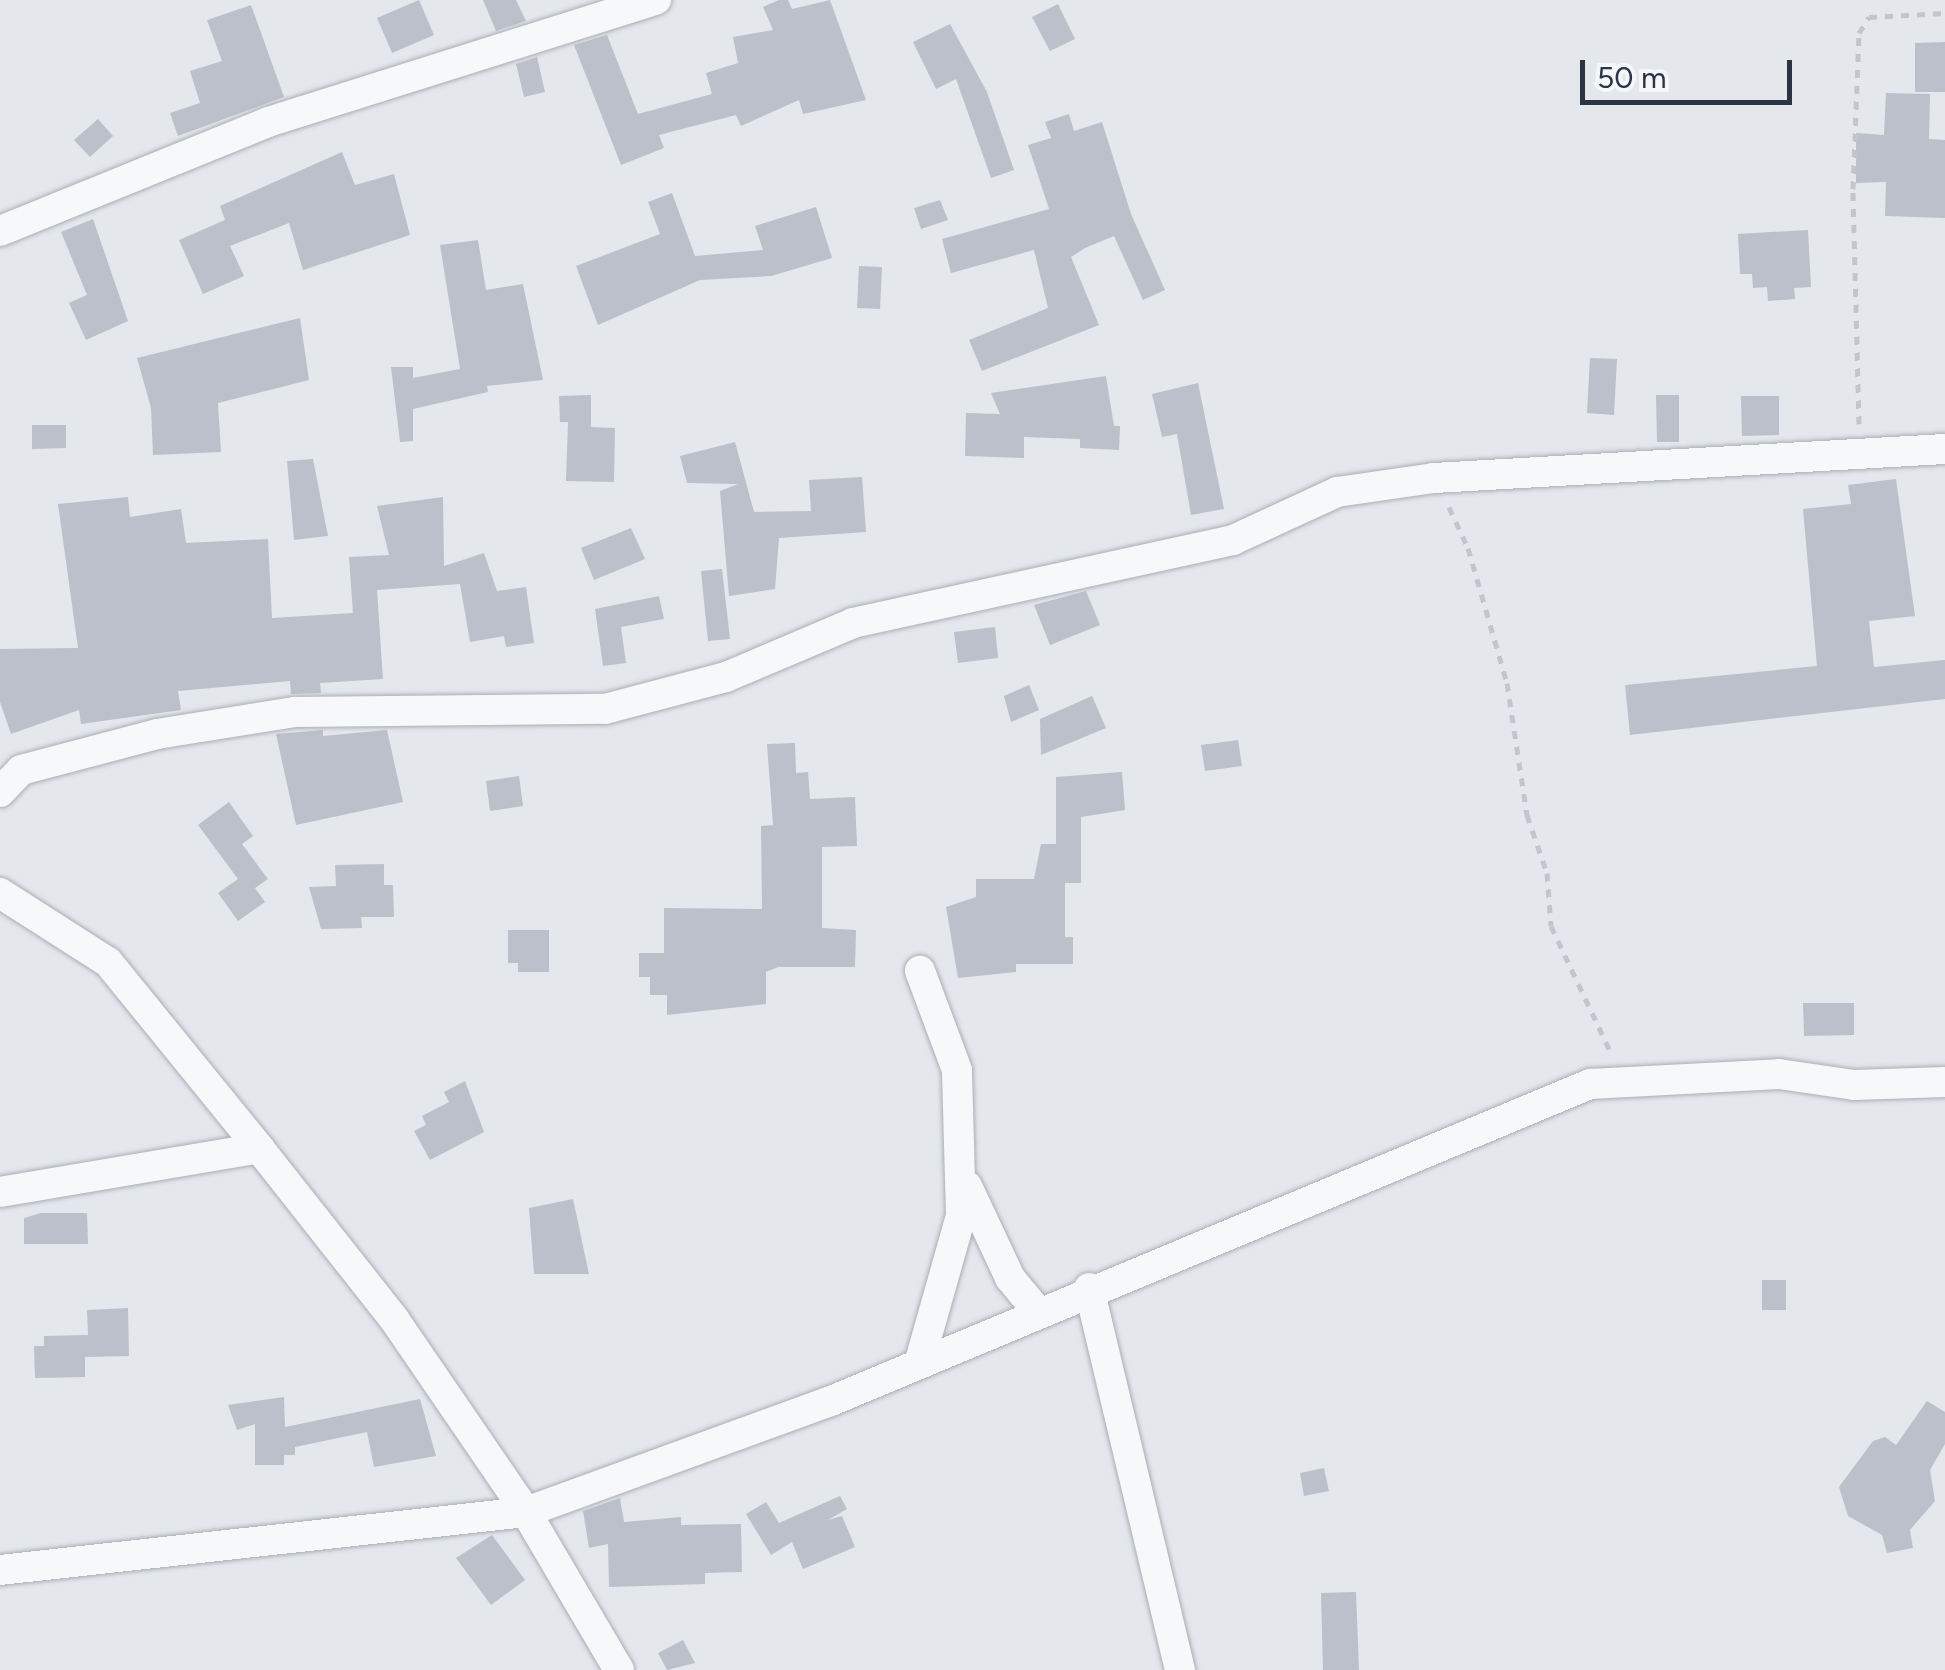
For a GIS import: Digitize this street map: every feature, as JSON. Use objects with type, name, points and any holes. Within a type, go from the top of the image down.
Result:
[{"type":"street","points":[[0,231],[268,122],[656,0]]},
{"type":"street","points":[[0,792],[21,770],[157,734],[295,712],[605,708],[726,678],[853,622],[1233,540],[1337,492],[1434,478],[1945,449]]},
{"type":"street","points":[[0,893],[108,962],[259,1148],[394,1319],[526,1512],[619,1670]]},
{"type":"street","points":[[919,1364],[961,1216],[956,1070],[920,971]]},
{"type":"street","points":[[0,1570],[526,1512],[919,1364],[1039,1314],[1089,1288],[1530,1106],[1623,1078],[1779,1074],[1854,1085],[1945,1082]]},
{"type":"street","points":[[0,1192],[259,1148]]},
{"type":"street","points":[[958,1151],[976,1213],[1010,1278],[1039,1314]]},
{"type":"street","points":[[1089,1288],[1180,1670]]},
{"type":"path","points":[[1859,451],[1853,189],[1859,33],[1869,17],[1945,13]]},
{"type":"path","points":[[1434,478],[1468,548],[1508,683],[1527,815],[1548,873],[1551,926],[1623,1078]]},
{"type":"building","points":[[419,0],[434,35],[392,53],[377,18]]},
{"type":"building","points":[[483,0],[516,0],[526,21],[496,31]]},
{"type":"building","points":[[788,0],[792,9],[830,0],[866,100],[803,114],[799,100],[741,126],[736,115],[659,135],[664,148],[621,165],[574,45],[607,35],[638,114],[712,94],[706,73],[738,63],[733,37],[773,30],[763,7]]},
{"type":"building","points":[[1058,4],[1075,39],[1050,51],[1032,17]]},
{"type":"building","points":[[251,5],[284,97],[178,136],[170,113],[200,103],[190,71],[222,61],[207,20]]},
{"type":"building","points":[[950,24],[987,92],[1014,170],[991,178],[956,79],[936,89],[913,42]]},
{"type":"building","points":[[1945,42],[1945,92],[1915,92],[1915,43]]},
{"type":"building","points":[[537,57],[545,92],[524,97],[516,64]]},
{"type":"building","points":[[1886,93],[1930,94],[1929,139],[1945,140],[1945,218],[1885,216],[1886,182],[1856,183],[1856,133],[1884,135]]},
{"type":"building","points":[[1069,114],[1074,131],[1102,122],[1131,214],[1165,290],[1143,300],[1114,236],[1085,248],[1071,257],[1099,325],[982,371],[969,340],[1048,308],[1034,250],[951,273],[942,239],[1049,209],[1028,145],[1051,138],[1045,122]]},
{"type":"building","points":[[98,119],[113,136],[90,157],[74,140]]},
{"type":"building","points":[[342,152],[355,185],[394,174],[410,235],[303,270],[289,223],[230,246],[244,276],[203,294],[179,240],[225,220],[220,206]]},
{"type":"building","points":[[672,193],[695,256],[763,250],[755,226],[816,207],[832,258],[771,276],[700,280],[598,325],[576,266],[660,234],[648,202]]},
{"type":"building","points":[[940,200],[948,220],[921,229],[914,208]]},
{"type":"building","points":[[93,219],[128,321],[86,340],[69,303],[87,295],[61,232]]},
{"type":"building","points":[[1808,230],[1811,287],[1794,288],[1795,299],[1768,301],[1767,287],[1753,288],[1752,274],[1740,274],[1738,234]]},
{"type":"building","points":[[478,240],[486,290],[523,284],[543,380],[487,386],[488,392],[413,409],[413,441],[400,442],[391,367],[413,367],[413,378],[460,369],[440,245]]},
{"type":"building","points":[[859,266],[882,267],[880,309],[857,308]]},
{"type":"building","points":[[300,318],[309,380],[218,403],[221,452],[153,455],[151,408],[137,358]]},
{"type":"building","points":[[1590,358],[1617,359],[1614,415],[1587,413]]},
{"type":"building","points":[[1106,376],[1114,426],[1120,426],[1119,450],[1080,448],[1080,439],[1024,437],[1024,458],[965,456],[966,413],[1000,414],[991,393]]},
{"type":"building","points":[[1198,383],[1224,509],[1191,515],[1177,434],[1162,437],[1152,394]]},
{"type":"building","points":[[591,395],[591,427],[615,428],[614,482],[566,481],[568,422],[560,422],[559,396]]},
{"type":"building","points":[[1656,395],[1679,395],[1679,442],[1657,442]]},
{"type":"building","points":[[1741,396],[1779,396],[1779,435],[1742,436]]},
{"type":"building","points":[[32,425],[66,425],[66,448],[32,449]]},
{"type":"building","points":[[735,442],[754,512],[811,511],[809,480],[862,477],[866,532],[779,538],[775,589],[729,596],[720,491],[738,484],[687,483],[680,456]]},
{"type":"building","points":[[313,459],[328,536],[294,540],[287,461]]},
{"type":"building","points":[[1896,479],[1915,616],[1869,621],[1874,667],[1945,660],[1945,699],[1630,735],[1625,685],[1817,666],[1803,509],[1851,504],[1848,485]]},
{"type":"building","points":[[128,497],[130,517],[181,509],[186,543],[268,539],[272,618],[353,613],[349,557],[389,555],[377,506],[443,497],[444,566],[484,553],[497,591],[526,587],[534,643],[506,647],[504,636],[470,642],[460,584],[377,590],[383,679],[320,683],[321,693],[291,694],[290,681],[178,691],[181,710],[81,724],[79,710],[11,734],[0,702],[0,649],[78,648],[58,504]]},
{"type":"building","points":[[631,528],[645,559],[594,580],[581,548]]},
{"type":"building","points":[[722,569],[730,639],[708,641],[701,571]]},
{"type":"building","points":[[1086,591],[1100,625],[1050,645],[1034,605]]},
{"type":"building","points":[[659,596],[664,619],[621,627],[626,663],[603,666],[595,609]]},
{"type":"building","points":[[995,627],[998,658],[958,663],[954,632]]},
{"type":"building","points":[[1029,685],[1039,710],[1011,722],[1004,696]]},
{"type":"building","points":[[1092,696],[1106,728],[1041,755],[1040,719]]},
{"type":"building","points":[[323,730],[323,736],[387,730],[403,802],[296,825],[276,734]]},
{"type":"building","points":[[1238,740],[1242,766],[1205,771],[1201,745]]},
{"type":"building","points":[[795,743],[796,773],[808,772],[810,799],[855,797],[857,846],[822,847],[822,928],[856,930],[855,967],[778,967],[766,972],[766,1004],[667,1015],[667,995],[650,995],[650,977],[639,977],[639,953],[664,953],[664,908],[762,909],[761,826],[773,825],[767,744]]},
{"type":"building","points":[[1122,772],[1125,810],[1081,817],[1081,883],[1065,883],[1065,937],[1073,937],[1073,964],[1016,964],[1016,972],[958,978],[946,907],[976,897],[976,879],[1034,879],[1041,844],[1056,844],[1056,777]]},
{"type":"building","points":[[519,776],[523,806],[490,811],[486,781]]},
{"type":"building","points":[[229,802],[253,836],[242,844],[268,879],[255,888],[265,902],[238,921],[218,893],[238,879],[198,825]]},
{"type":"building","points":[[384,864],[384,885],[393,885],[394,917],[361,917],[362,928],[321,929],[309,887],[336,886],[335,865]]},
{"type":"building","points":[[508,930],[549,930],[549,972],[518,972],[518,963],[508,963]]},
{"type":"building","points":[[1803,1003],[1854,1003],[1854,1035],[1804,1036]]},
{"type":"building","points":[[465,1081],[484,1132],[430,1160],[414,1131],[426,1125],[422,1116],[449,1102],[444,1092]]},
{"type":"building","points":[[573,1199],[589,1274],[534,1274],[529,1208]]},
{"type":"building","points":[[41,1213],[87,1213],[88,1244],[24,1244],[24,1218]]},
{"type":"building","points":[[1762,1280],[1786,1280],[1786,1310],[1762,1310]]},
{"type":"building","points":[[128,1308],[129,1356],[85,1357],[85,1377],[35,1378],[34,1346],[44,1346],[44,1336],[88,1335],[87,1310]]},
{"type":"building","points":[[284,1397],[285,1427],[420,1399],[436,1456],[374,1467],[367,1432],[295,1447],[295,1455],[284,1455],[284,1465],[255,1465],[255,1424],[237,1430],[228,1405]]},
{"type":"building","points":[[1927,1401],[1945,1412],[1945,1444],[1930,1470],[1935,1501],[1910,1530],[1913,1548],[1887,1553],[1882,1535],[1848,1516],[1839,1487],[1873,1441],[1885,1437],[1896,1445]]},
{"type":"building","points":[[1324,1468],[1329,1491],[1304,1496],[1300,1473]]},
{"type":"building","points":[[840,1496],[847,1509],[828,1520],[842,1516],[855,1547],[803,1569],[792,1542],[771,1555],[746,1514],[766,1502],[779,1523]]},
{"type":"building","points":[[620,1498],[624,1522],[681,1517],[681,1525],[741,1524],[742,1572],[705,1573],[705,1584],[609,1587],[608,1544],[589,1548],[583,1511]]},
{"type":"building","points":[[492,1535],[525,1580],[491,1605],[456,1558]]},
{"type":"building","points":[[1356,1592],[1359,1670],[1323,1670],[1321,1593]]},
{"type":"building","points":[[683,1640],[695,1663],[667,1670],[658,1653]]}]
